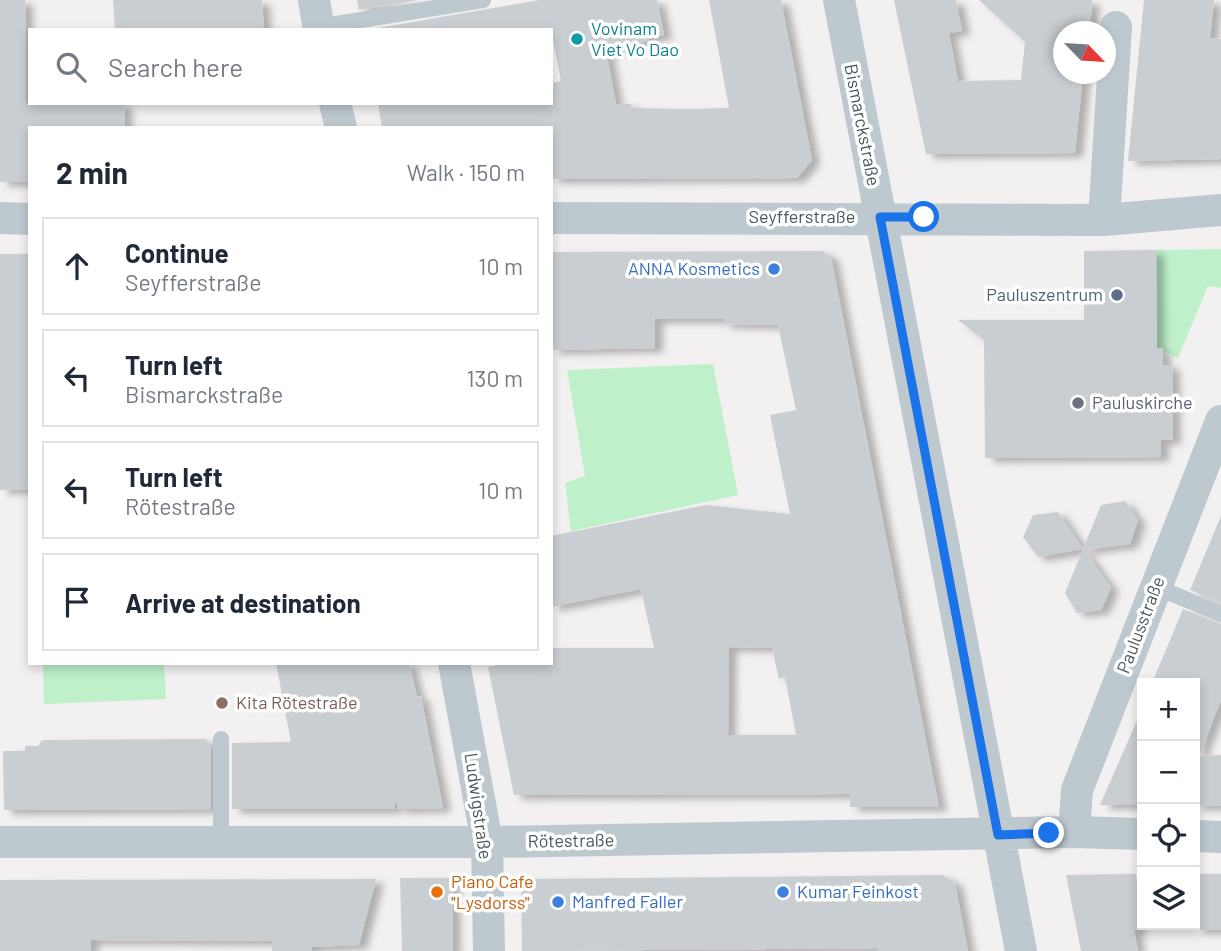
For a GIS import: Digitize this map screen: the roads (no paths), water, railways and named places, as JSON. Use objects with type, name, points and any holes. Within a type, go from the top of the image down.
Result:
[{"type":"street","name":"Bismarckstraße","points":[[839,0],[1021,951]]},
{"type":"street","points":[[1104,220],[1112,84]]},
{"type":"street","points":[[335,105],[341,126]]},
{"type":"street","name":"Seyfferstraße","points":[[553,218],[880,217],[1104,220],[1221,211]]},
{"type":"street","points":[[0,218],[28,219]]},
{"type":"street","name":"Paulusstraße","points":[[1074,832],[1077,790],[1221,421]]},
{"type":"street","name":"Ludwigstraße","points":[[454,665],[487,842],[489,951]]},
{"type":"street","name":"Rötestraße","points":[[0,842],[487,842],[1074,832],[1137,834]]},
{"type":"street","points":[[1200,836],[1221,837]]},
{"type":"lane","points":[[317,19],[483,0]]},
{"type":"lane","points":[[1156,587],[1221,614]]},
{"type":"lane","points":[[221,739],[221,841]]},
{"type":"place","name":"Vovinam Viet Vo Dao","points":[[577,39]]},
{"type":"place","name":"ANNA Kosmetics","points":[[774,269]]},
{"type":"place","name":"Pauluszentrum","points":[[1117,295]]},
{"type":"place","name":"Pauluskirche","points":[[1078,403]]},
{"type":"place","name":"Kita Rötestraße","points":[[222,703]]},
{"type":"place","name":"Piano Cafe \"Lysdorss\"","points":[[437,892]]},
{"type":"place","name":"Kumar Feinkost","points":[[783,892]]},
{"type":"place","name":"Manfred Faller","points":[[558,902]]}]
